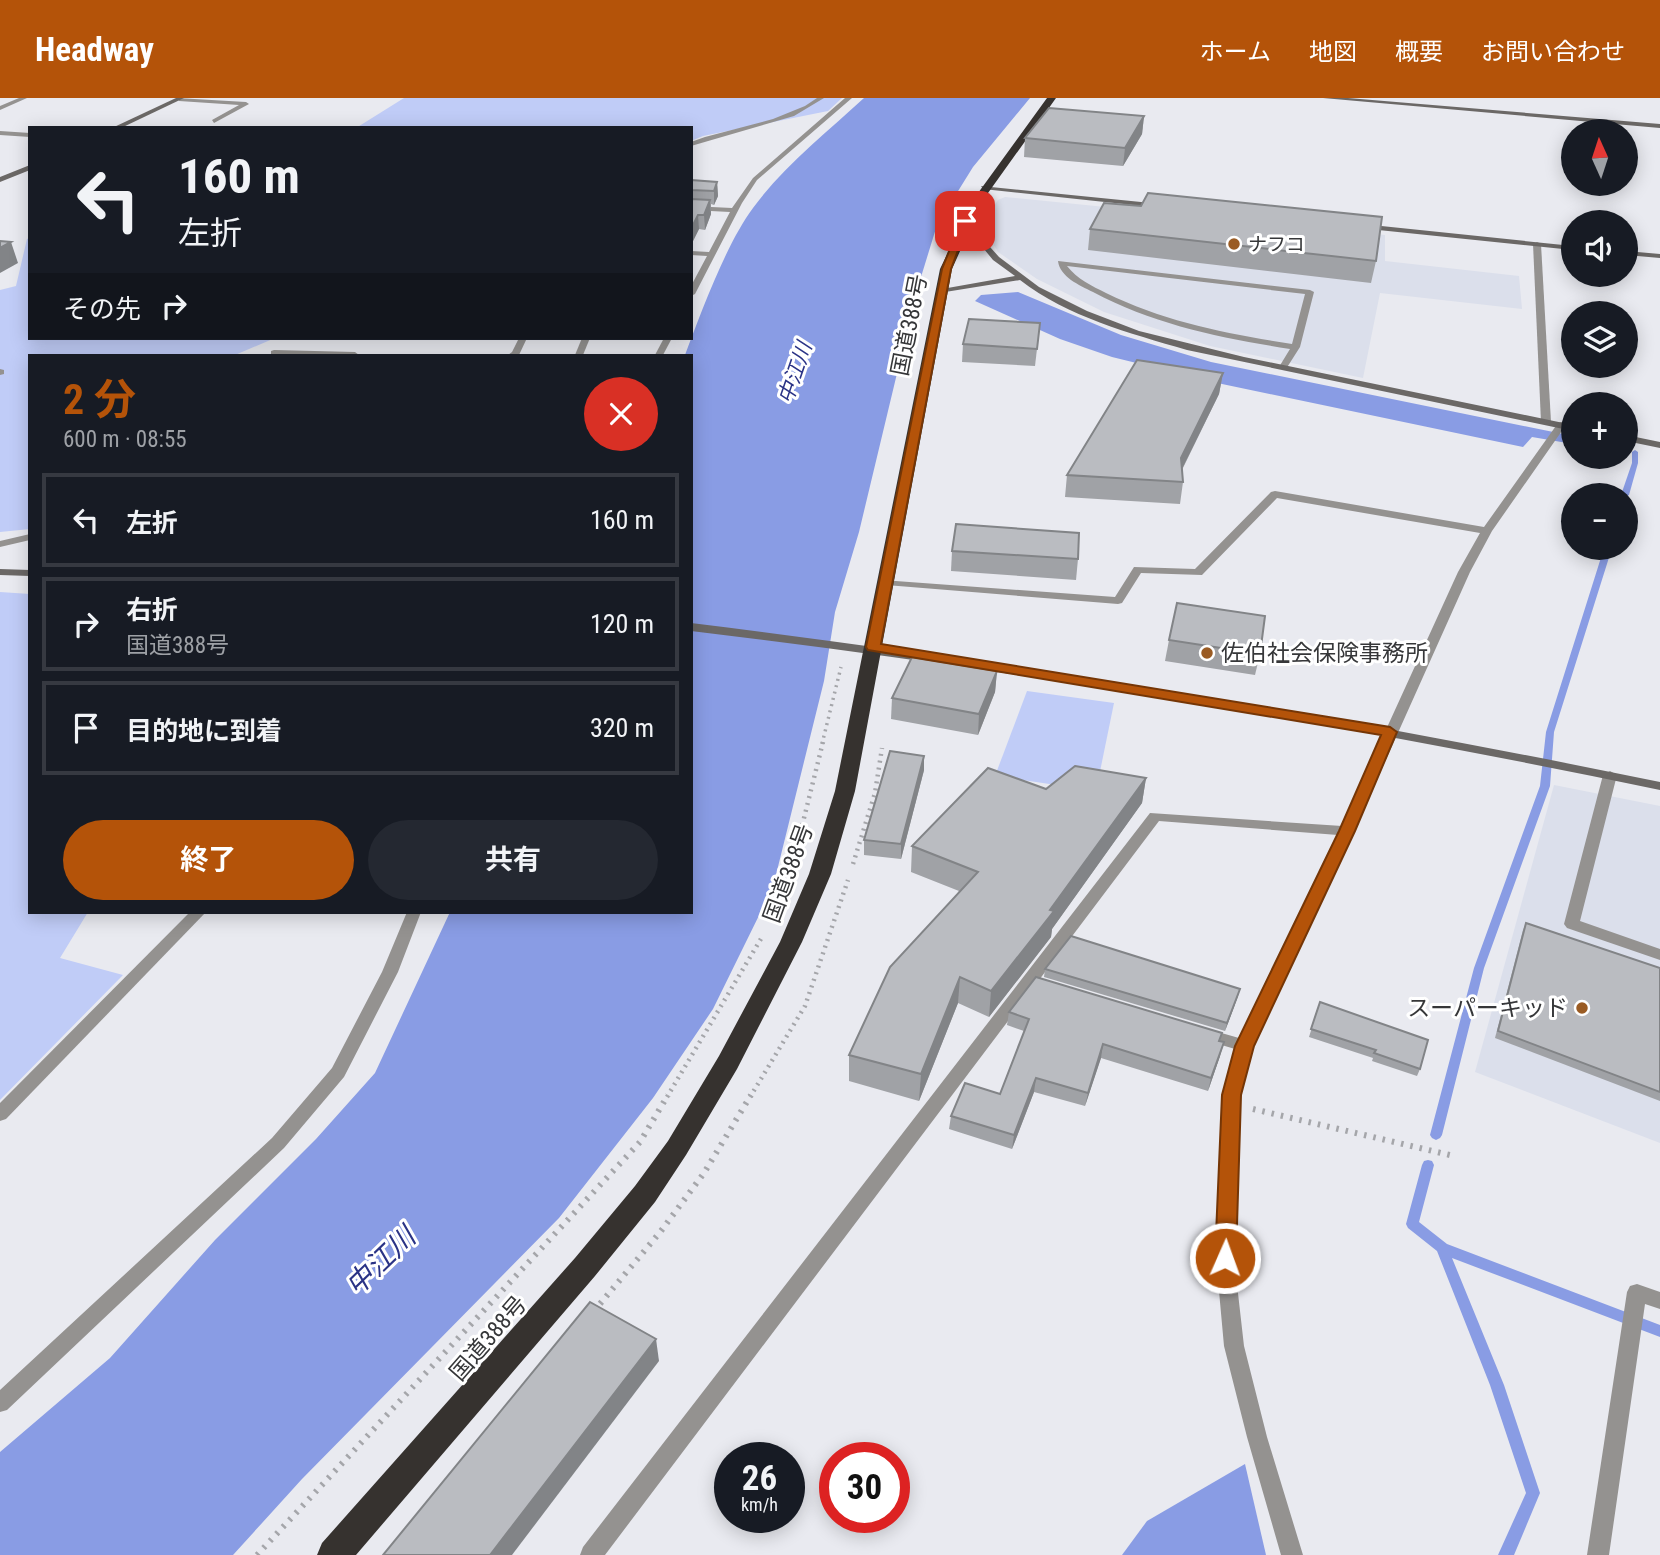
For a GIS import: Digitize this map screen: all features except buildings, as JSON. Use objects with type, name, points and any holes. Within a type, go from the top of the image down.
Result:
[{"type":"highway","name":"国道388号","points":[[334,1555],[585,1267],[645,1194],[677,1148],[728,1062],[785,954],[820,874],[845,790],[951,255],[983,187],[1052,98]]},
{"type":"street","points":[[0,108],[24,98]]},
{"type":"street","points":[[693,143],[791,114],[810,107],[821,98]]},
{"type":"street","points":[[695,279],[755,179],[849,98]]},
{"type":"street","points":[[1326,98],[1660,126]]},
{"type":"street","points":[[119,126],[180,99],[247,104],[214,121]]},
{"type":"street","points":[[0,132],[28,135]]},
{"type":"street","points":[[0,180],[28,168]]},
{"type":"street","points":[[983,187],[1175,207]]},
{"type":"street","points":[[693,208],[734,211]]},
{"type":"street","points":[[965,221],[982,247],[1000,265],[1020,278],[1085,313],[1146,335],[1202,351],[1546,422],[1558,428],[1487,531],[1464,572],[1347,831],[1244,1046],[1231,1104],[1225,1258],[1234,1346],[1257,1437],[1292,1555]]},
{"type":"street","points":[[1350,225],[1561,246]]},
{"type":"street","points":[[1537,244],[1546,422]]},
{"type":"street","points":[[693,253],[712,254]]},
{"type":"street","points":[[1638,254],[1660,256]]},
{"type":"street","points":[[1283,367],[1296,347],[1310,292],[1061,263],[1067,275],[1131,310],[1214,335],[1296,347]]},
{"type":"street","points":[[942,290],[1020,278]]},
{"type":"street","points":[[274,353],[314,354]]},
{"type":"street","points":[[1638,440],[1660,445]]},
{"type":"street","points":[[886,582],[1118,601],[1138,569],[1198,573],[1275,494],[1487,531]]},
{"type":"street","points":[[0,544],[28,537]]},
{"type":"street","points":[[0,572],[28,573]]},
{"type":"street","points":[[693,627],[873,647],[1139,689],[1390,732],[1660,786]]},
{"type":"street","points":[[1610,775],[1572,924],[1660,955]]},
{"type":"street","points":[[591,1555],[1035,982],[1155,816],[1347,831]]},
{"type":"street","points":[[0,1114],[196,914]]},
{"type":"street","points":[[0,1403],[278,1143],[338,1072],[390,972],[413,914]]},
{"type":"street","points":[[1194,1031],[1244,1046]]},
{"type":"street","points":[[1598,1555],[1637,1292],[1660,1301]]},
{"type":"path","points":[[791,873],[842,664],[837,657]]},
{"type":"path","points":[[257,1555],[640,1142],[764,934]]},
{"type":"path","points":[[1231,1104],[1454,1156]]},
{"type":"shaded area","points":[[404,98],[842,98],[828,111],[693,140],[693,126],[359,126]]},
{"type":"shaded area","points":[[1005,197],[1385,235],[1385,261],[1519,276],[1522,309],[1380,293],[1363,378],[1210,346],[1104,312],[1037,279],[998,252],[986,232],[984,220],[998,200]]},
{"type":"shaded area","points":[[27,239],[28,340],[270,340],[237,354],[28,354],[28,529],[0,532],[0,290],[16,286]]},
{"type":"shaded area","points":[[0,592],[28,594],[28,914],[87,914],[60,958],[123,975],[0,1100]]},
{"type":"shaded area","points":[[1027,691],[1114,703],[1096,791],[995,776]]},
{"type":"shaded area","points":[[1554,785],[1660,806],[1660,1143],[1475,1072]]},
{"type":"water","name":"中江川","points":[[864,98],[1030,98],[973,167],[937,225],[917,290],[859,532],[835,612],[824,681],[773,887],[713,1009],[653,1098],[559,1218],[302,1479],[233,1555],[0,1555],[0,1452],[110,1358],[215,1240],[316,1139],[375,1073],[449,914],[693,914],[693,354],[685,354],[724,259],[743,223],[765,193],[820,137]]},
{"type":"water","points":[[1018,292],[1121,335],[1211,362],[1561,434],[1561,442],[1532,437],[1523,447],[1222,384],[1112,357],[1060,339],[975,301],[981,295]]},
{"type":"water","points":[[1245,1464],[1266,1555],[1122,1555],[1147,1521]]},
{"type":"waterway","points":[[1629,483],[1633,469]]},
{"type":"waterway","points":[[1436,1135],[1479,968],[1545,786],[1550,732],[1604,560]]},
{"type":"waterway","points":[[1428,1165],[1412,1224],[1442,1248]]},
{"type":"waterway","points":[[1442,1248],[1660,1331]]},
{"type":"waterway","points":[[1442,1248],[1497,1385],[1533,1493],[1506,1555]]},
{"type":"place","name":"ナフコ","points":[[1234,244]]},
{"type":"place","name":"佐伯社会保険事務所","points":[[1207,653]]},
{"type":"place","name":"スーパーキッド","points":[[1582,1008]]},
{"type":"route","points":[[965,221],[946,269],[873,647],[1390,732],[1347,831],[1244,1046],[1232,1095],[1225,1258]]}]
